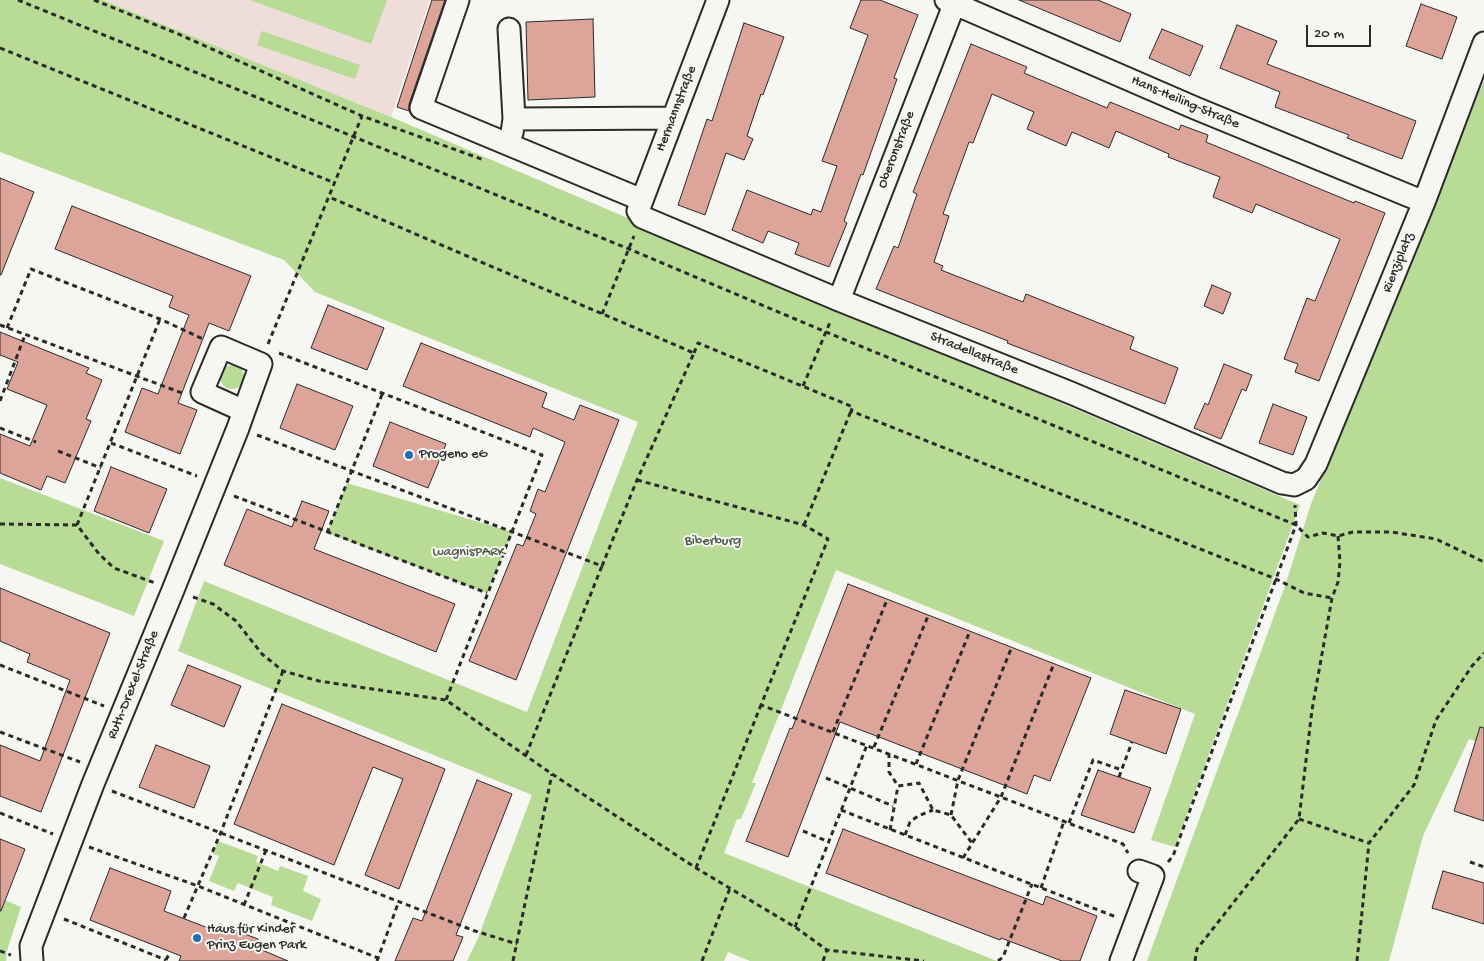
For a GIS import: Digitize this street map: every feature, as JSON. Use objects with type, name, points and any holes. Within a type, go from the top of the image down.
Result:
[{"type":"street","name":"Stradellastraße","points":[[458,0],[421,108],[510,145],[642,209],[839,300],[1071,393],[1282,483],[1300,482]]},
{"type":"street","name":"Hermannstraße","points":[[642,209],[673,118],[718,0]]},
{"type":"street","name":"Hans-Heiling-Straße","points":[[952,1],[1196,108],[1424,202]]},
{"type":"street","name":"Oberonstraße","points":[[839,300],[952,1]]},
{"type":"street","points":[[508,29],[514,120],[510,145]]},
{"type":"street","name":"Rienziplatz","points":[[1300,482],[1316,464],[1424,202],[1484,43]]},
{"type":"street","points":[[514,120],[673,118]]},
{"type":"street","points":[[241,419],[202,392],[221,347],[264,356]]},
{"type":"street","name":"Ruth-Drexel-Straße","points":[[32,961],[31,946],[44,911],[96,777],[241,419],[264,356]]},
{"type":"street","points":[[1121,961],[1134,925],[1146,873]]},
{"type":"path","points":[[18,0],[629,249],[1296,525],[1308,537],[1323,533],[1338,536],[1353,532],[1391,532],[1436,539],[1484,562]]},
{"type":"path","points":[[94,0],[176,33],[362,116],[492,163]]},
{"type":"path","points":[[0,48],[335,183]]},
{"type":"path","points":[[362,116],[264,356],[383,392],[542,455],[446,700]]},
{"type":"path","points":[[329,197],[694,353]]},
{"type":"path","points":[[602,314],[629,249],[642,209]]},
{"type":"path","points":[[7,328],[31,269],[160,319],[221,347]]},
{"type":"path","points":[[804,386],[839,300]]},
{"type":"path","points":[[77,526],[160,319]]},
{"type":"path","points":[[0,325],[186,395],[202,392]]},
{"type":"path","points":[[0,401],[25,335]]},
{"type":"path","points":[[526,755],[637,480],[698,343],[853,407],[804,525]]},
{"type":"path","points":[[328,533],[383,392]]},
{"type":"path","points":[[851,411],[1276,579],[1304,592],[1332,598]]},
{"type":"path","points":[[241,419],[352,471],[602,566]]},
{"type":"path","points":[[0,428],[36,442]]},
{"type":"path","points":[[111,443],[328,533],[488,593]]},
{"type":"path","points":[[58,450],[101,468]]},
{"type":"path","points":[[637,480],[804,525],[828,539],[696,868]]},
{"type":"path","points":[[761,705],[1123,844],[1146,873],[1173,856],[1296,525],[1300,482]]},
{"type":"path","points":[[0,524],[77,526]]},
{"type":"path","points":[[77,526],[99,554],[114,568],[212,604],[236,620],[262,654],[283,671],[318,681],[446,700],[552,774],[696,868],[796,927],[827,950],[924,961]]},
{"type":"path","points":[[1196,961],[1197,950],[1298,819],[1312,710],[1332,598],[1339,572],[1338,536]]},
{"type":"path","points":[[833,732],[886,600]]},
{"type":"path","points":[[874,747],[928,616]]},
{"type":"path","points":[[916,764],[970,631]]},
{"type":"path","points":[[951,815],[958,780],[1011,649]]},
{"type":"path","points":[[1357,961],[1369,844],[1414,785],[1436,720],[1472,666],[1484,653]]},
{"type":"path","points":[[0,665],[122,713]]},
{"type":"path","points":[[963,858],[1001,797],[1053,666]]},
{"type":"path","points":[[184,918],[221,832],[283,671]]},
{"type":"path","points":[[0,732],[221,832],[475,930],[517,944]]},
{"type":"path","points":[[1119,777],[1132,742]]},
{"type":"path","points":[[796,927],[868,745]]},
{"type":"path","points":[[889,753],[889,772],[898,786],[890,830]]},
{"type":"path","points":[[1069,823],[1093,760],[1122,770]]},
{"type":"path","points":[[513,961],[552,774]]},
{"type":"path","points":[[826,778],[893,806]]},
{"type":"path","points":[[898,786],[919,784],[933,810]]},
{"type":"path","points":[[841,810],[1134,925]]},
{"type":"path","points":[[905,835],[910,822],[918,816],[933,810],[951,815],[972,843]]},
{"type":"path","points":[[0,813],[71,841],[198,886],[377,960],[399,901]]},
{"type":"path","points":[[1298,819],[1369,844]]},
{"type":"path","points":[[1041,888],[1064,822]]},
{"type":"path","points":[[803,831],[829,842]]},
{"type":"path","points":[[244,904],[266,850]]},
{"type":"path","points":[[1470,862],[1484,867]]},
{"type":"path","points":[[998,961],[1002,957],[1032,884]]},
{"type":"path","points":[[702,961],[730,888]]},
{"type":"path","points":[[44,911],[166,960],[170,952]]},
{"type":"path","points":[[822,961],[827,950]]},
{"type":"shaded area","points":[[103,0],[430,0],[391,117]]},
{"type":"green space","name":"Biberburg","points":[[0,0],[103,0],[391,117],[1300,505],[1175,847],[1151,840],[1195,714],[836,570],[752,783],[756,783],[741,819],[737,819],[724,853],[997,961],[750,961],[728,952],[724,961],[467,961],[478,938],[532,795],[178,651],[204,581],[527,712],[638,422],[315,292],[284,260],[0,152]]},
{"type":"green space","points":[[250,0],[387,0],[371,44]]},
{"type":"green space","points":[[262,31],[360,65],[355,79],[257,45]]},
{"type":"green space","points":[[1484,80],[1484,744],[1469,739],[1423,836],[1389,961],[1147,961],[1285,586],[1311,504]]},
{"type":"green space","points":[[232,365],[240,369],[244,377],[240,385],[232,389],[224,385],[220,377],[224,369]]},
{"type":"green space","points":[[0,478],[164,541],[134,616],[0,564]]},
{"type":"green space","name":"wagnisPARK","points":[[347,483],[513,532],[487,593],[327,533]]},
{"type":"green space","points":[[218,841],[258,856],[256,862],[278,871],[280,866],[308,876],[303,891],[321,899],[312,921],[271,905],[273,897],[238,883],[234,891],[209,881],[219,856],[213,854]]},
{"type":"green space","points":[[0,898],[21,907],[7,951],[6,961],[0,961]]},
{"type":"building","points":[[432,0],[445,0],[409,104],[409,111],[397,107]]},
{"type":"building","points":[[861,0],[880,0],[918,15],[894,78],[897,79],[863,175],[861,174],[844,221],[847,223],[829,267],[795,254],[799,243],[768,231],[763,243],[732,230],[747,190],[811,215],[813,209],[821,212],[837,166],[822,161],[868,35],[850,28]]},
{"type":"building","points":[[1019,0],[1098,0],[1131,14],[1120,42]]},
{"type":"building","points":[[1421,4],[1457,17],[1442,59],[1406,46]]},
{"type":"building","points":[[593,19],[595,97],[528,100],[526,22]]},
{"type":"building","points":[[744,23],[784,37],[763,95],[761,94],[747,136],[753,139],[744,160],[726,153],[705,215],[678,205],[707,119],[712,121]]},
{"type":"building","points":[[1237,25],[1277,41],[1267,64],[1416,121],[1402,159],[1347,138],[1349,135],[1275,107],[1280,92],[1220,68]]},
{"type":"building","points":[[1162,29],[1203,46],[1190,76],[1149,58]]},
{"type":"building","points":[[971,44],[1027,67],[1024,73],[1107,108],[1110,102],[1179,130],[1181,125],[1208,135],[1206,142],[1354,203],[1355,201],[1385,213],[1319,381],[1295,372],[1298,364],[1284,359],[1307,298],[1315,301],[1340,239],[1256,204],[1252,213],[1213,197],[1220,177],[1168,157],[1169,154],[1116,131],[1109,148],[1072,132],[1066,146],[1027,129],[1034,112],[992,94],[973,143],[969,142],[943,214],[949,216],[934,262],[943,266],[941,270],[1023,302],[1026,294],[1134,337],[1130,349],[1178,368],[1165,404],[1007,343],[1008,341],[876,289],[894,246],[898,248],[917,194],[913,192]]},
{"type":"building","points":[[0,178],[34,192],[1,275],[0,275]]},
{"type":"building","points":[[72,206],[251,276],[229,331],[209,323],[178,403],[197,410],[180,454],[125,432],[142,388],[158,394],[189,315],[169,307],[173,296],[55,249]]},
{"type":"building","points":[[1212,285],[1231,293],[1223,314],[1204,306]]},
{"type":"building","points":[[328,305],[384,328],[367,370],[311,348]]},
{"type":"building","points":[[0,332],[89,368],[86,373],[102,380],[86,419],[91,421],[65,483],[47,476],[41,490],[0,473],[0,434],[30,446],[47,405],[7,389],[18,362],[0,355]]},
{"type":"building","points":[[421,343],[547,393],[542,407],[574,420],[580,405],[619,420],[516,680],[469,661],[517,544],[523,546],[536,514],[530,511],[538,489],[545,492],[565,442],[533,428],[530,437],[403,386]]},
{"type":"building","points":[[1224,364],[1252,375],[1246,391],[1242,389],[1221,439],[1194,428],[1205,403],[1208,405]]},
{"type":"building","points":[[297,384],[353,406],[335,450],[280,428]]},
{"type":"building","points":[[1273,404],[1307,417],[1293,455],[1259,443]]},
{"type":"building","name":"Progeno eG","points":[[390,422],[446,444],[428,488],[373,466]]},
{"type":"building","points":[[111,467],[167,489],[149,533],[94,511]]},
{"type":"building","points":[[302,501],[329,511],[314,549],[455,604],[436,652],[224,565],[247,509],[292,527]]},
{"type":"building","points":[[848,584],[1091,678],[1050,781],[1034,775],[1027,794],[840,722],[788,857],[746,841]]},
{"type":"building","points":[[0,588],[110,633],[41,812],[0,796],[0,745],[40,761],[70,680],[27,662],[30,654],[0,641]]},
{"type":"building","points":[[188,665],[241,686],[224,727],[171,705]]},
{"type":"building","points":[[1125,690],[1181,709],[1166,754],[1110,734]]},
{"type":"building","points":[[282,704],[445,769],[399,889],[365,875],[403,779],[373,767],[334,865],[234,824]]},
{"type":"building","points":[[1480,727],[1484,728],[1484,821],[1454,811]]},
{"type":"building","points":[[156,745],[210,766],[194,808],[139,787]]},
{"type":"building","points":[[1098,770],[1151,788],[1134,833],[1081,815]]},
{"type":"building","points":[[477,780],[512,794],[456,935],[463,937],[453,961],[395,961],[413,918],[422,921]]},
{"type":"building","points":[[843,829],[1043,905],[1046,896],[1097,916],[1080,961],[1062,961],[1001,938],[1000,940],[826,873]]},
{"type":"building","points":[[0,839],[25,849],[1,911],[0,911]]},
{"type":"building","points":[[110,868],[171,891],[164,911],[216,931],[219,924],[258,939],[255,947],[288,961],[179,961],[181,956],[90,920]]},
{"type":"building","points":[[1443,871],[1484,883],[1484,924],[1432,908]]},
{"type":"place","name":"Progeno eG","points":[[409,455]]},
{"type":"place","name":"Haus für Kinder Prinz Eugen Park","points":[[197,938]]}]
